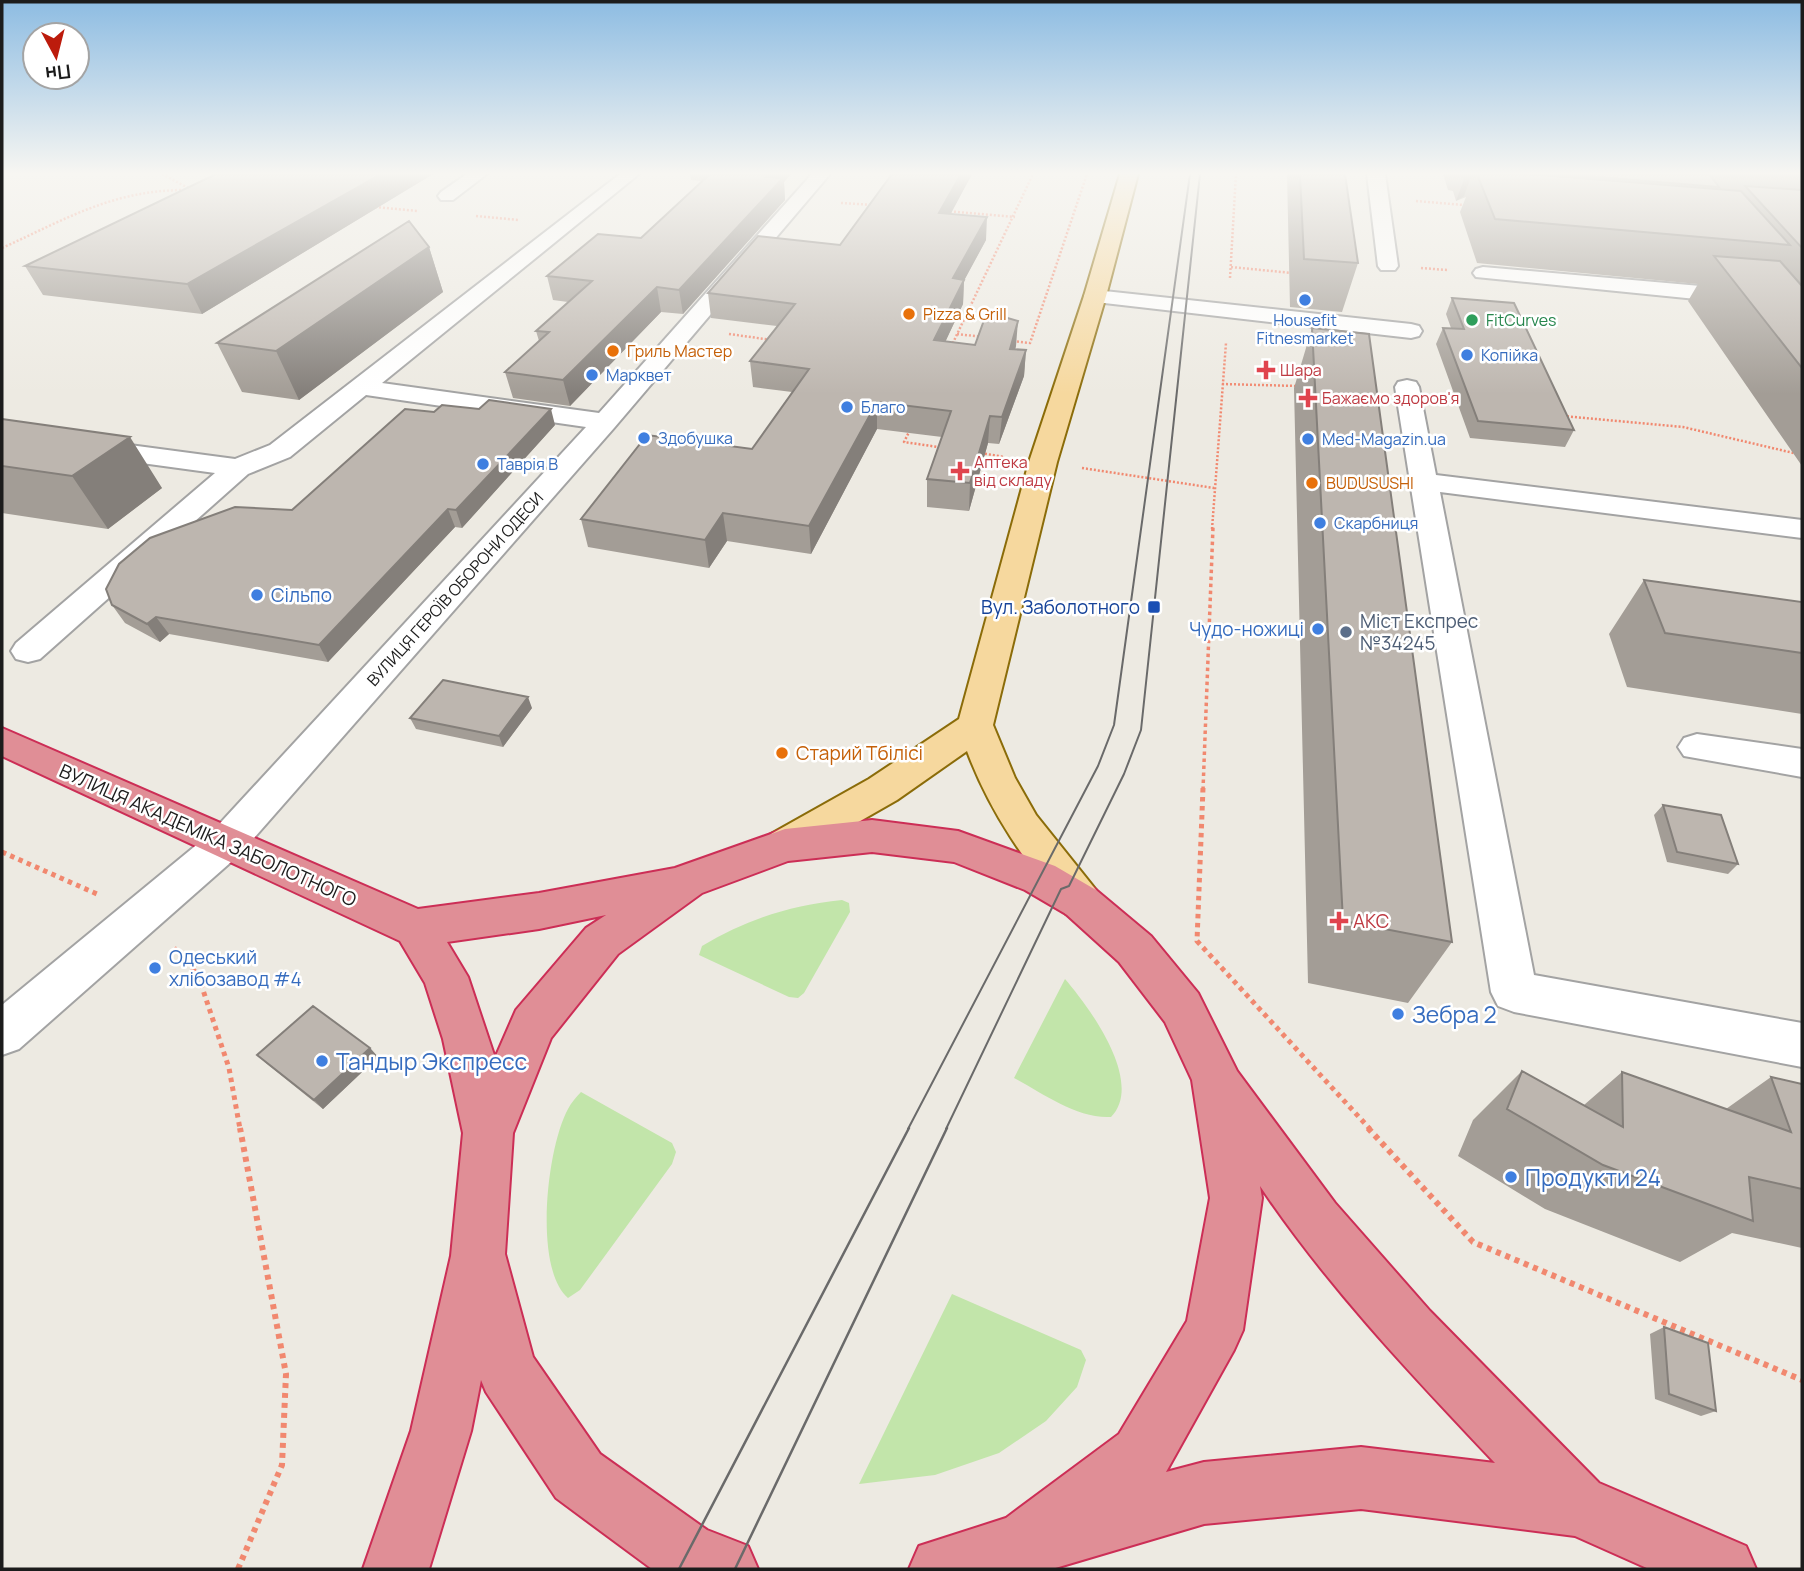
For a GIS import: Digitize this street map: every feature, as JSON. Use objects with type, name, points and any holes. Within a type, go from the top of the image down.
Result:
[{"type":"highway","name":"ВУЛИЦЯ АКАДЕМІКА ЗАБОЛОТНОГО","points":[[2,741],[415,928]]},
{"type":"highway","points":[[396,1569],[441,1431],[478,1254],[488,1133],[467,1039],[445,977],[415,928],[539,911],[687,881],[785,845],[872,836],[958,846],[1040,878],[1081,902],[1135,949],[1182,1008],[1216,1079],[1316,1222],[1410,1331],[1577,1505]]},
{"type":"highway","points":[[488,1133],[533,1025],[602,941],[687,881]]},
{"type":"highway","points":[[1018,1549],[1141,1455],[1214,1331],[1236,1198],[1216,1079]]},
{"type":"highway","points":[[478,1254],[507,1371],[578,1476],[687,1555],[726,1569]]},
{"type":"highway","points":[[942,1569],[1203,1493],[1361,1478],[1577,1505],[1723,1569]]},
{"type":"main road","points":[[1081,902],[1022,826],[996,778],[975,725],[1043,462],[1109,247]]},
{"type":"main road","points":[[785,845],[860,806],[924,765],[975,725]]},
{"type":"street","points":[[29,651],[238,468],[280,451],[539,247]]},
{"type":"street","name":"ВУЛИЦЯ ГЕРОЇВ ОБОРОНИ ОДЕСИ","points":[[2,1034],[145,915],[225,844],[605,422],[758,247]]},
{"type":"street","points":[[1386,247],[1388,266]]},
{"type":"street","points":[[1483,273],[1772,299]]},
{"type":"street","points":[[1095,296],[1412,331]]},
{"type":"street","points":[[359,387],[605,422]]},
{"type":"street","points":[[1407,387],[1514,992],[1802,1045]]},
{"type":"street","points":[[2,436],[238,468]]},
{"type":"street","points":[[1424,482],[1802,529]]},
{"type":"street","points":[[1697,747],[1802,763]]},
{"type":"path","points":[[948,352],[1000,247]]},
{"type":"path","points":[[1006,340],[1030,343],[1062,247]]},
{"type":"path","points":[[1232,247],[1214,488],[1197,941],[1473,1242],[1802,1380]]},
{"type":"path","points":[[1388,266],[1483,273]]},
{"type":"path","points":[[1231,267],[1299,274]]},
{"type":"path","points":[[686,329],[781,341]]},
{"type":"path","points":[[957,334],[994,338]]},
{"type":"path","points":[[1222,384],[1301,386]]},
{"type":"path","points":[[1407,387],[1431,387],[1457,405],[1470,406]]},
{"type":"path","points":[[1563,415],[1683,427],[1802,455]]},
{"type":"path","points":[[904,442],[910,430]]},
{"type":"path","points":[[2,852],[145,915],[198,975],[229,1068],[286,1374],[282,1465],[238,1569]]},
{"type":"green space","points":[[842,900],[849,903],[850,912],[804,993],[798,998],[789,997],[699,955],[702,946],[752,921],[786,910]]},
{"type":"green space","points":[[1065,979],[1099,1026],[1118,1065],[1122,1085],[1120,1102],[1111,1117],[1098,1117],[1073,1110],[1014,1078]]},
{"type":"green space","points":[[581,1092],[672,1143],[676,1152],[672,1164],[580,1290],[568,1298],[557,1283],[550,1261],[547,1206],[554,1150],[569,1107]]},
{"type":"green space","points":[[952,1294],[1081,1350],[1086,1360],[1077,1387],[1046,1421],[999,1453],[935,1475],[859,1484]]},
{"type":"building","points":[[64,247],[252,247],[187,284],[25,266]]},
{"type":"building","points":[[368,247],[429,247],[276,351],[217,343]]},
{"type":"building","points":[[582,247],[719,247],[679,290],[657,287],[563,380],[505,372],[549,332],[536,331],[592,281],[547,276]]},
{"type":"building","points":[[748,247],[970,247],[953,278],[964,280],[934,340],[975,345],[987,312],[1018,321],[1010,349],[1026,350],[1002,417],[990,416],[970,483],[927,479],[951,411],[877,402],[809,526],[723,513],[705,540],[581,519],[647,435],[752,449],[809,369],[750,361],[795,304],[708,293]]},
{"type":"building","points":[[1303,247],[1356,247],[1358,263],[1304,259]]},
{"type":"building","points":[[1714,256],[1780,261],[1802,286],[1802,368]]},
{"type":"building","points":[[1452,298],[1514,303],[1574,430],[1478,421],[1443,328],[1464,329]]},
{"type":"building","points":[[1312,328],[1369,334],[1452,942],[1343,921]]},
{"type":"building","points":[[489,400],[551,409],[456,510],[448,509],[319,645],[156,617],[147,624],[112,605],[106,589],[119,564],[150,538],[235,507],[292,510],[405,409],[434,412],[442,405],[479,409]]},
{"type":"building","points":[[2,419],[130,437],[72,476],[2,466]]},
{"type":"building","points":[[1644,580],[1802,602],[1802,653],[1665,633]]},
{"type":"building","points":[[443,680],[528,697],[499,736],[410,718]]},
{"type":"building","points":[[1663,805],[1721,815],[1738,864],[1677,852]]},
{"type":"building","name":"Тандыр Экспресс","points":[[313,1006],[370,1048],[314,1100],[257,1055]]},
{"type":"building","points":[[1522,1071],[1623,1127],[1622,1072],[1791,1132],[1771,1077],[1802,1084],[1802,1189],[1749,1177],[1753,1221],[1603,1165],[1507,1109]]},
{"type":"building","points":[[1664,1327],[1708,1343],[1716,1411],[1669,1394]]},
{"type":"tram line","points":[[908,1129],[1098,766],[1114,725],[1180,247]]},
{"type":"tram line","points":[[946,1129],[1061,889],[1069,886],[1124,774],[1141,730],[1192,247]]},
{"type":"tram line","points":[[679,1569],[909,1128]]},
{"type":"tram line","points":[[735,1569],[947,1128]]},
{"type":"place","name":"Housefit Fitnesmarket","points":[[1305,300]]},
{"type":"place","name":"Pizza & Grill","points":[[909,314]]},
{"type":"place","name":"FitCurves","points":[[1472,320]]},
{"type":"place","name":"Гриль Мастер","points":[[613,351]]},
{"type":"place","name":"Копійка","points":[[1467,355]]},
{"type":"place","name":"Шара","points":[[1266,370]]},
{"type":"place","name":"Марквет","points":[[592,375]]},
{"type":"place","name":"Бажаємо здоров'я","points":[[1308,398]]},
{"type":"place","name":"Благо","points":[[847,407]]},
{"type":"place","name":"Здобушка","points":[[644,438]]},
{"type":"place","name":"Med-Magazin.ua","points":[[1308,439]]},
{"type":"place","name":"Таврія В","points":[[483,464]]},
{"type":"place","name":"Аптека від складу","points":[[960,471]]},
{"type":"place","name":"BUDUSUSHI","points":[[1312,483]]},
{"type":"place","name":"Скарбниця","points":[[1320,523]]},
{"type":"place","name":"Сільпо","points":[[257,595]]},
{"type":"place","name":"Вул. Заболотного","points":[[1154,607]]},
{"type":"place","name":"Чудо-ножиці","points":[[1318,629]]},
{"type":"place","name":"Міст Експрес №34245","points":[[1346,632]]},
{"type":"place","name":"Старий Тбілісі","points":[[782,753]]},
{"type":"place","name":"АКС","points":[[1339,921]]},
{"type":"place","name":"Одеський хлібозавод #4","points":[[155,968]]},
{"type":"place","name":"Зебра 2","points":[[1398,1014]]},
{"type":"place","name":"Тандыр Экспресс","points":[[322,1061]]},
{"type":"place","name":"Продукти 24","points":[[1511,1177]]}]
